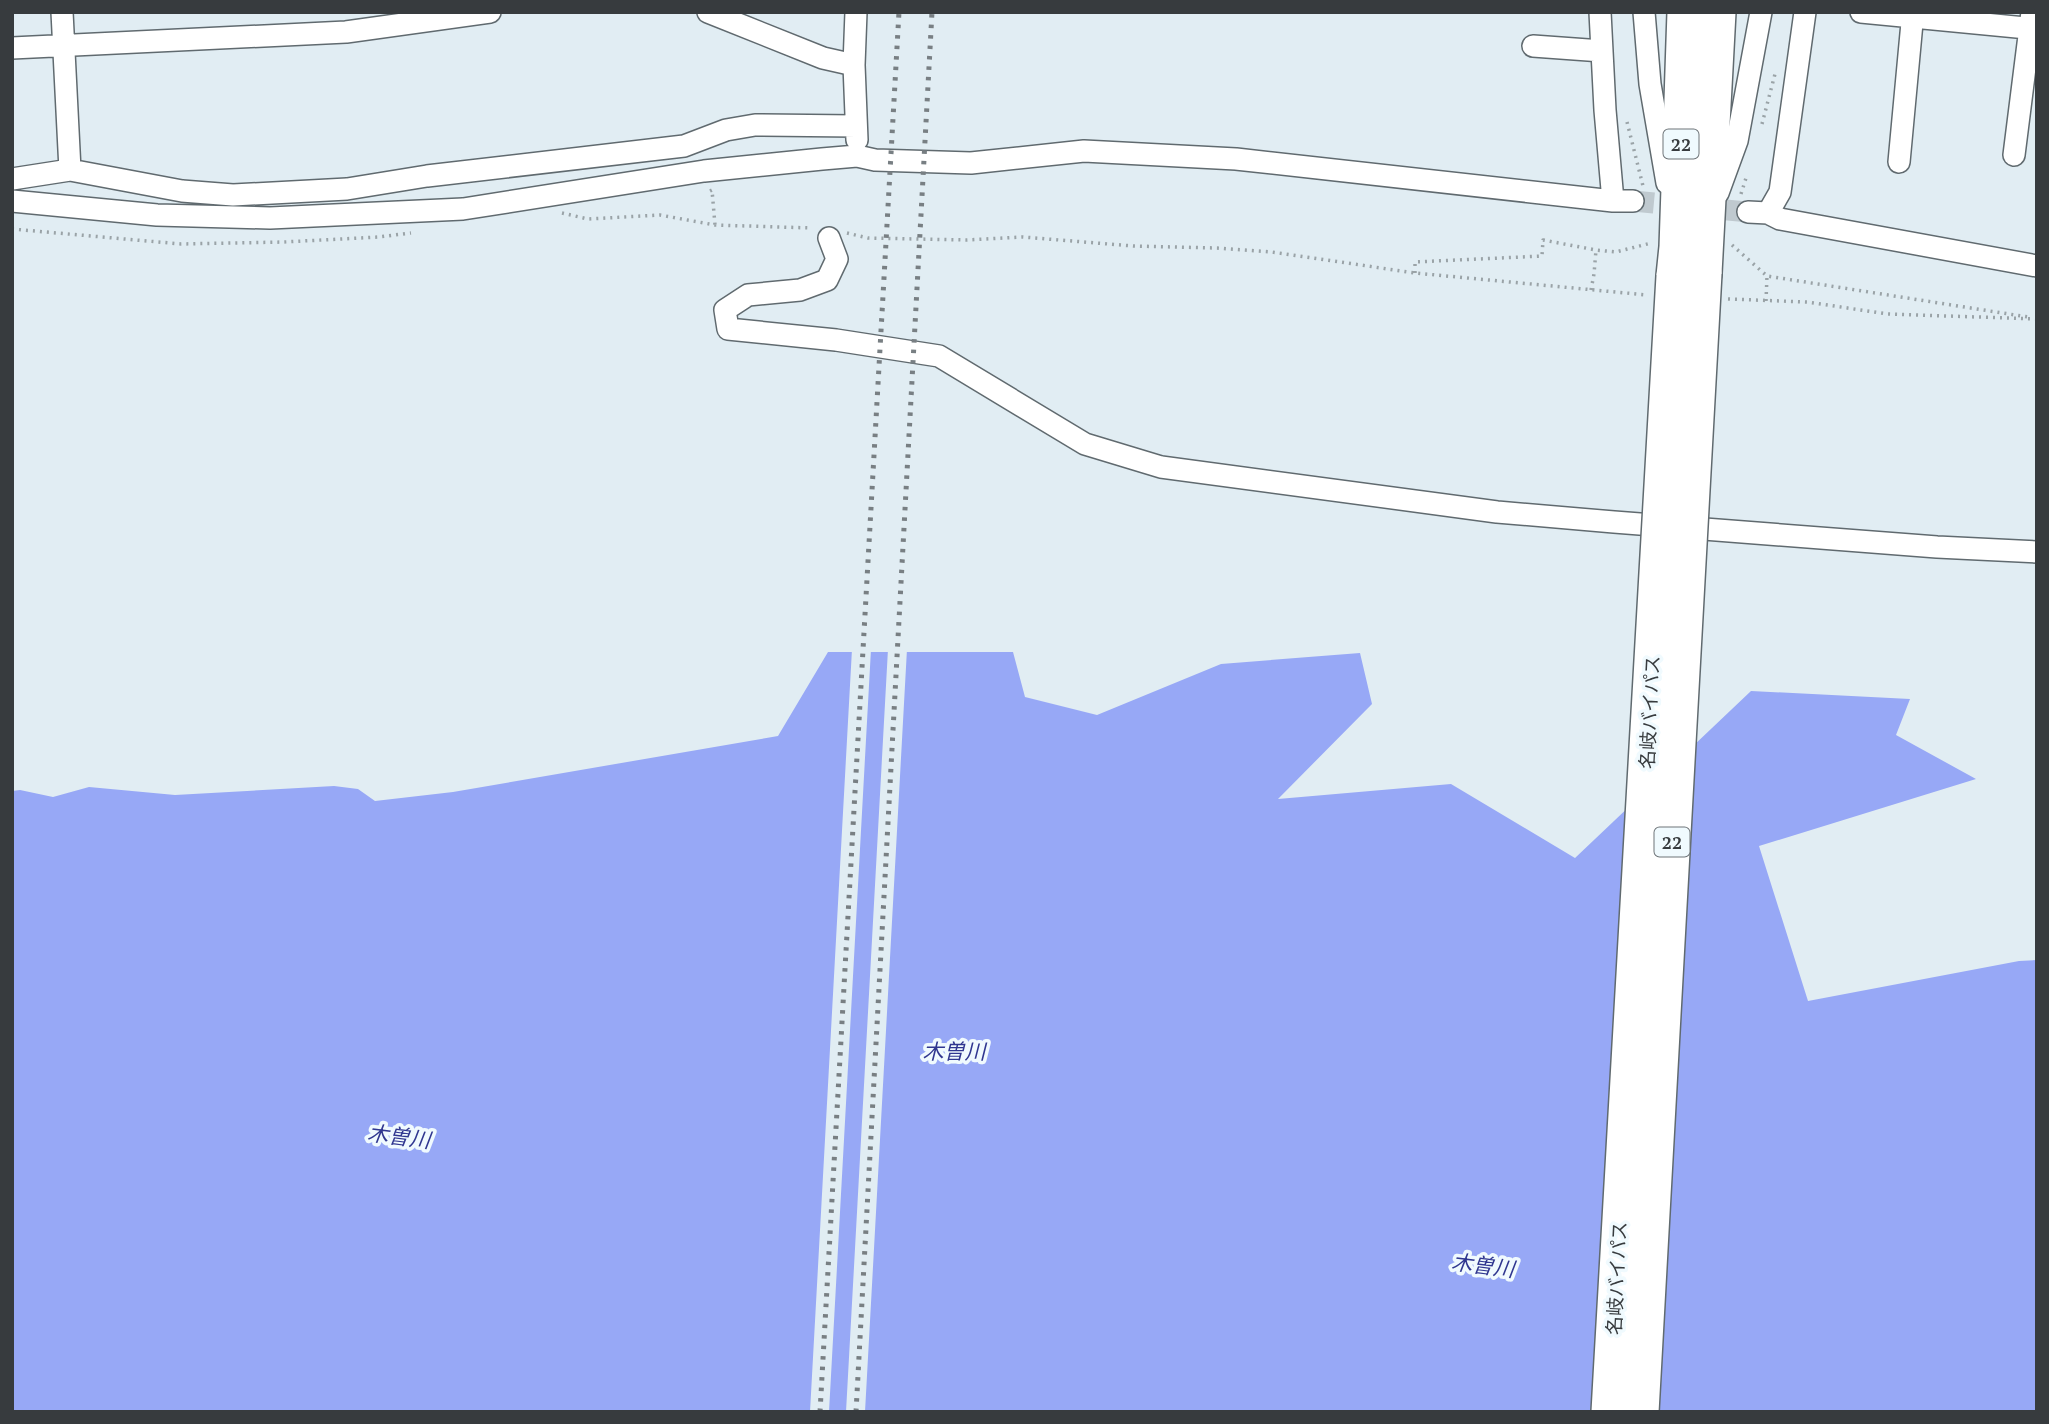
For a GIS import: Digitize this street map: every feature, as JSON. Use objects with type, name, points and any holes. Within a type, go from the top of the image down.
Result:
[{"type":"highway","name":"名岐バイパス","points":[[1609,1412],[1685,12]]},
{"type":"highway","name":"名岐バイパス","points":[[1641,1412],[1672,269],[1716,233],[1718,12]]},
{"type":"street","points":[[61,12],[70,170]]},
{"type":"street","points":[[12,48],[202,40],[347,22],[490,12]]},
{"type":"street","points":[[856,12],[854,65],[858,156]]},
{"type":"street","points":[[12,201],[157,215],[270,218],[463,209],[704,171],[858,156],[875,160],[971,163],[1084,151],[1236,159],[1630,200],[1605,110],[1600,12]]},
{"type":"street","points":[[1644,12],[1672,269]]},
{"type":"street","points":[[1716,233],[1762,12]]},
{"type":"street","points":[[1805,12],[1780,192],[1758,212],[1780,219],[2037,266]]},
{"type":"street","points":[[1861,12],[2033,23],[2014,155]]},
{"type":"street","points":[[711,13],[823,58],[854,65]]},
{"type":"street","points":[[1899,162],[1913,15]]},
{"type":"street","points":[[1533,46],[1602,51]]},
{"type":"street","points":[[12,179],[70,170],[182,191],[233,195],[347,189],[427,176],[684,146],[726,130],[755,125],[856,126]]},
{"type":"street","points":[[830,233],[837,259],[827,280],[800,290],[748,295],[725,310],[728,329],[836,340],[939,356],[1085,444],[1161,467],[1497,512],[1897,544],[2037,552]]},
{"type":"path","points":[[1624,112],[1630,200]]},
{"type":"path","points":[[712,191],[715,225]]},
{"type":"path","points":[[557,212],[588,219],[660,215],[715,225],[868,238],[967,240],[1023,237],[1133,246],[1272,252],[1415,274],[1591,290],[1672,269],[1653,242],[1616,252],[1543,240],[1542,256],[1415,262],[1415,274]]},
{"type":"path","points":[[1716,233],[1767,276],[2037,319]]},
{"type":"path","points":[[1591,290],[1596,250]]},
{"type":"path","points":[[1766,301],[1767,276]]},
{"type":"path","points":[[1727,299],[1807,302],[1888,314],[2037,319]]},
{"type":"water","name":"木曽川","points":[[828,652],[1013,652],[1025,697],[1097,715],[1221,664],[1360,653],[1372,704],[1278,799],[1451,784],[1575,858],[1751,691],[1910,699],[1896,735],[1976,779],[1759,846],[1808,1001],[2019,961],[2037,960],[2037,1412],[12,1412],[12,791],[20,790],[53,797],[89,787],[175,795],[334,786],[358,789],[375,801],[453,792],[778,736]]},
{"type":"pier","points":[[852,649],[871,649],[829,1412],[810,1412]]},
{"type":"pier","points":[[888,649],[907,649],[865,1412],[846,1412]]},
{"type":"tunnel","points":[[1633,201],[1748,212]]},
{"type":"railway","points":[[820,1412],[899,12]]},
{"type":"railway","points":[[856,1412],[932,12]]}]
